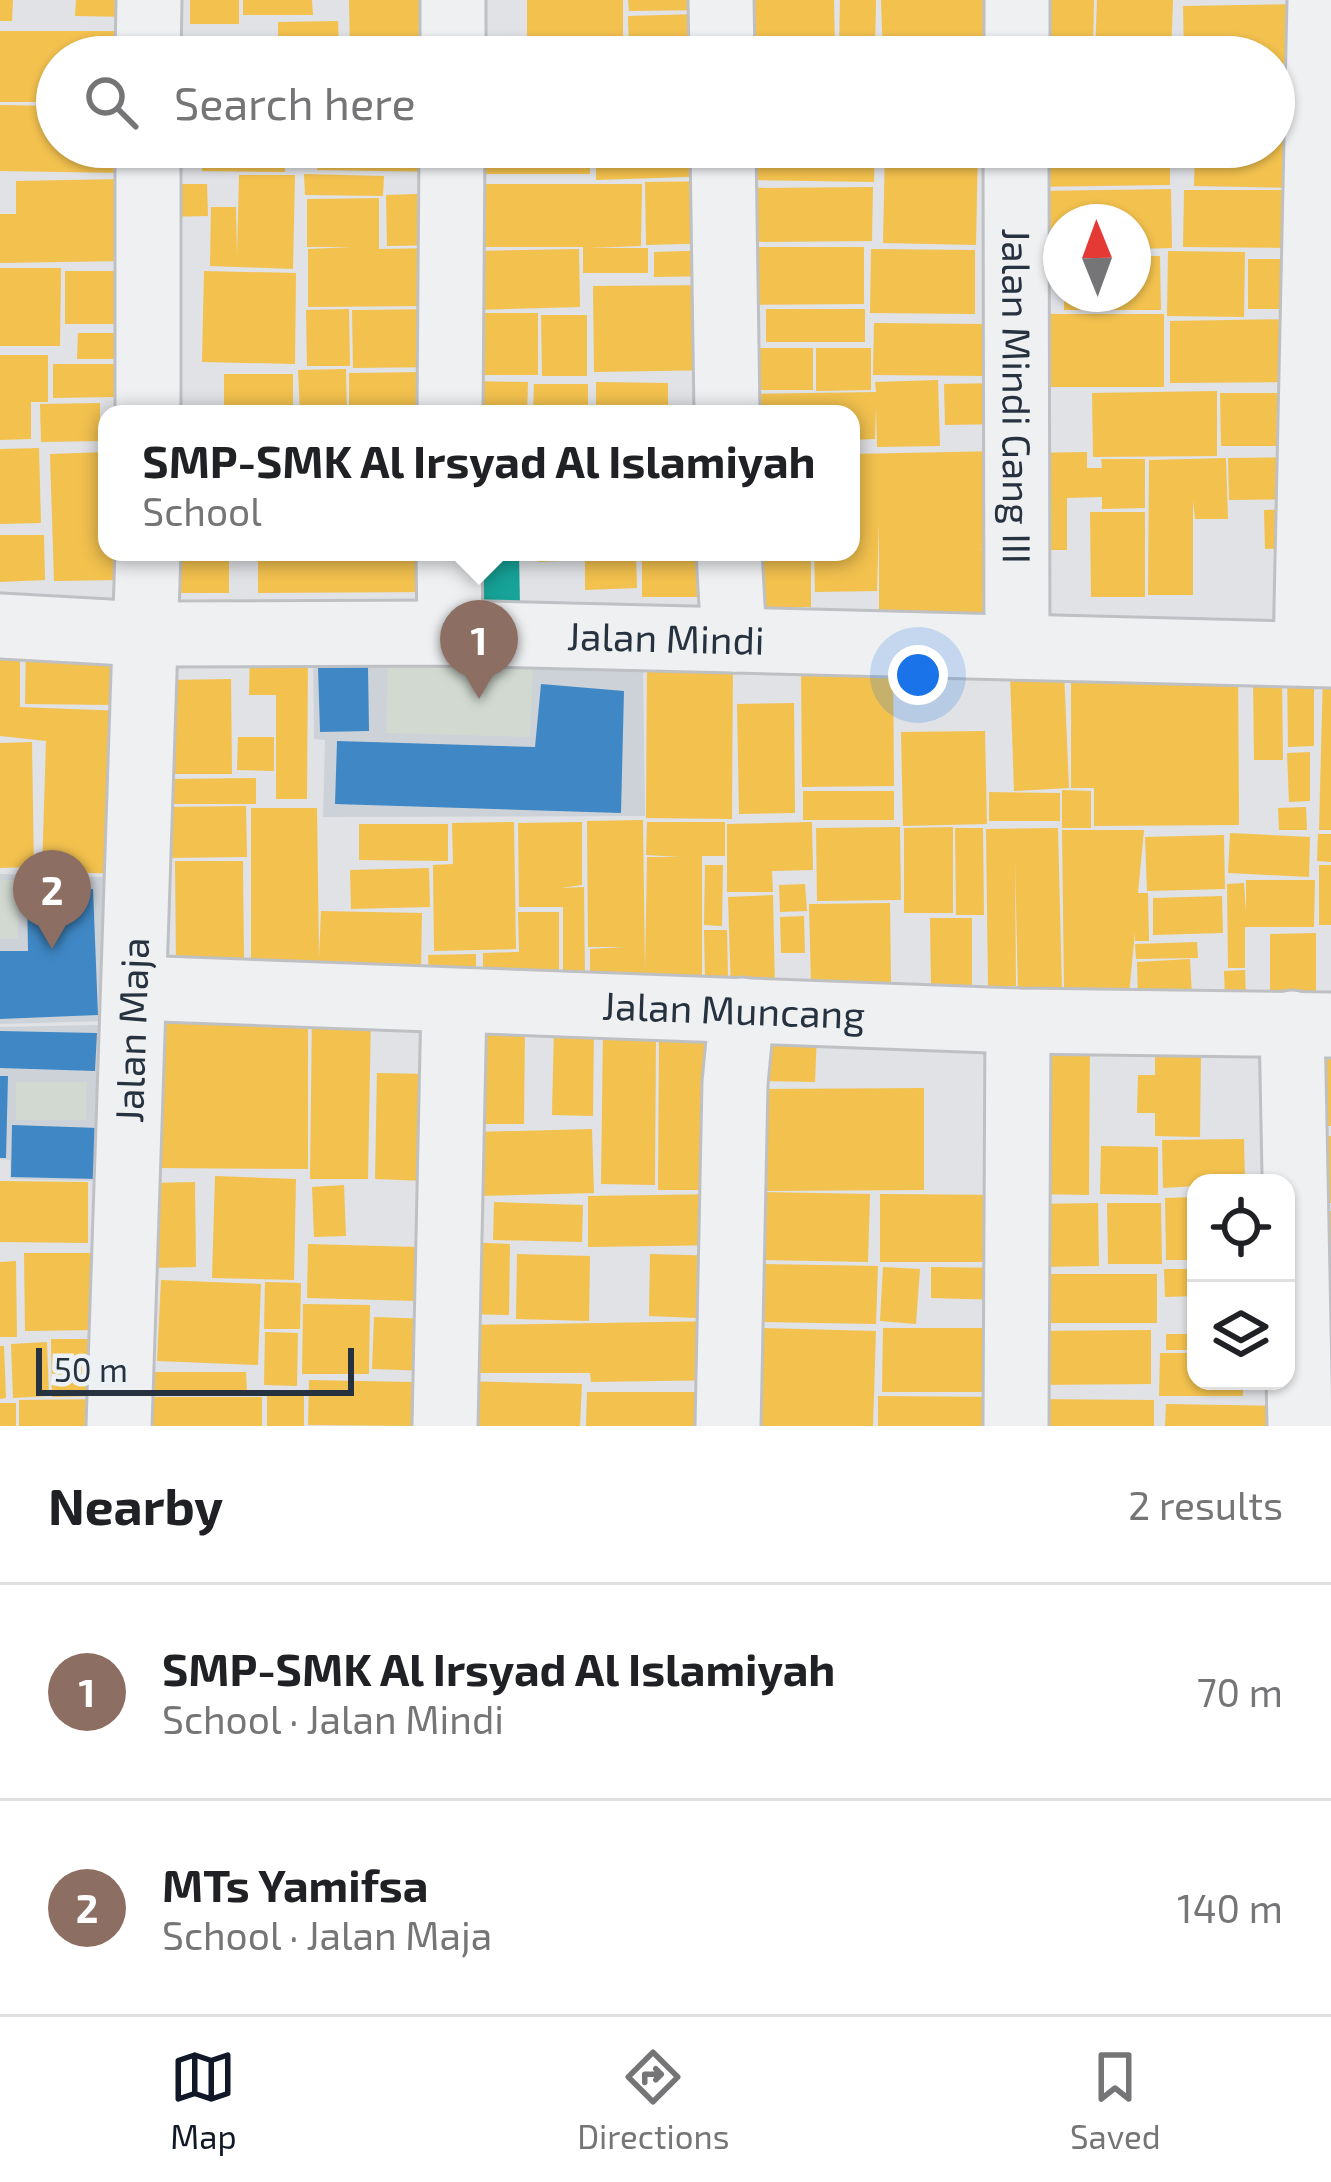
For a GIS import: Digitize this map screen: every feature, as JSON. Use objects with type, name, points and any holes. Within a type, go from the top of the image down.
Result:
[{"type":"street","points":[[148,0],[148,36]]},
{"type":"street","points":[[453,0],[453,36]]},
{"type":"street","points":[[721,0],[722,36]]},
{"type":"street","points":[[1017,0],[1017,36]]},
{"type":"street","points":[[1319,655],[1320,0]]},
{"type":"street","points":[[148,168],[148,405]]},
{"type":"street","points":[[450,405],[452,168]]},
{"type":"street","points":[[723,168],[727,405]]},
{"type":"street","name":"Jalan Mindi Gang III","points":[[1016,168],[1017,647]]},
{"type":"street","name":"Jalan Maja","points":[[119,1426],[148,561]]},
{"type":"street","points":[[449,561],[450,633]]},
{"type":"street","points":[[730,561],[734,640]]},
{"type":"street","name":"Jalan Mindi","points":[[0,626],[145,634],[450,633],[1319,655]]},
{"type":"street","name":"Jalan Muncang","points":[[134,988],[1018,1021],[1311,1024]]},
{"type":"street","points":[[445,1426],[454,1003]]},
{"type":"street","points":[[728,1426],[735,1083],[742,1010]]},
{"type":"street","points":[[1016,1426],[1018,1021]]},
{"type":"street","points":[[1300,1426],[1311,1024]]},
{"type":"shaded area","points":[[313,653],[643,659],[645,816],[323,817],[325,740],[314,739]]},
{"type":"shaded area","points":[[388,660],[533,665],[530,737],[386,733]]},
{"type":"shaded area","points":[[0,874],[106,877],[103,1021],[0,1024]]},
{"type":"shaded area","points":[[0,880],[18,880],[18,939],[0,939]]},
{"type":"shaded area","points":[[101,1025],[101,1181],[10,1179],[10,1160],[0,1159],[0,1027]]},
{"type":"shaded area","points":[[16,1082],[87,1082],[86,1120],[16,1120]]},
{"type":"building: Homes","points":[[0,0],[13,0],[12,21],[0,21]]},
{"type":"building: Homes","points":[[76,0],[130,0],[130,17],[75,16]]},
{"type":"building: Homes","points":[[190,0],[239,0],[239,24],[190,24]]},
{"type":"building: Homes","points":[[243,0],[312,0],[313,15],[243,15]]},
{"type":"building: Homes","points":[[349,0],[449,0],[450,36],[350,36]]},
{"type":"building: Homes","points":[[527,0],[623,0],[623,36],[527,36]]},
{"type":"building: Homes","points":[[628,0],[712,0],[712,10],[629,11]]},
{"type":"building: Homes","points":[[747,0],[834,0],[835,36],[748,36]]},
{"type":"building: Homes","points":[[840,0],[876,0],[875,36],[839,36]]},
{"type":"building: Homes","points":[[881,0],[1013,0],[1014,36],[882,36]]},
{"type":"building: Homes","points":[[1035,0],[1094,0],[1093,36],[1035,36]]},
{"type":"building: Homes","points":[[1097,0],[1173,0],[1172,36],[1096,36]]},
{"type":"building: Homes","points":[[1306,4],[1306,63],[1295,63],[1295,36],[1184,36],[1183,6]]},
{"type":"building: Homes","points":[[697,14],[698,36],[629,36],[628,16]]},
{"type":"building: Homes","points":[[338,21],[339,36],[278,36],[278,22]]},
{"type":"building: Homes","points":[[0,31],[120,31],[120,36],[36,36],[36,102],[0,102]]},
{"type":"building: Homes","points":[[0,105],[36,106],[36,168],[121,168],[121,173],[0,171]]},
{"type":"building: Homes","points":[[202,168],[285,168],[285,172]]},
{"type":"building: Homes","points":[[317,168],[447,168],[447,172]]},
{"type":"building: Homes","points":[[480,168],[590,168],[590,174],[480,174]]},
{"type":"building: Homes","points":[[596,168],[718,168],[718,176],[596,180]]},
{"type":"building: Homes","points":[[751,168],[874,168],[874,182],[751,180]]},
{"type":"building: Homes","points":[[885,168],[978,168],[976,245],[883,243]]},
{"type":"building: Homes","points":[[1032,168],[1170,168],[1170,185],[1032,187]]},
{"type":"building: Homes","points":[[1194,168],[1293,168],[1293,188],[1194,186]]},
{"type":"building: Homes","points":[[304,174],[384,176],[383,196],[305,195]]},
{"type":"building: Homes","points":[[239,175],[295,175],[293,269],[210,266],[211,207],[236,207],[237,256]]},
{"type":"building: Homes","points":[[122,179],[124,261],[0,263],[0,214],[16,214],[16,181]]},
{"type":"building: Homes","points":[[717,181],[719,243],[646,245],[645,182]]},
{"type":"building: Homes","points":[[162,184],[207,184],[208,216],[162,217]]},
{"type":"building: Homes","points":[[474,184],[642,184],[641,246],[589,248],[648,248],[648,273],[583,273],[583,247],[475,247]]},
{"type":"building: Homes","points":[[873,187],[872,241],[747,242],[747,188]]},
{"type":"building: Homes","points":[[1171,189],[1172,248],[1151,249],[1151,204],[1043,204],[1043,250],[1034,250],[1034,191]]},
{"type":"building: Homes","points":[[1184,190],[1288,190],[1287,248],[1183,247]]},
{"type":"building: Homes","points":[[446,193],[447,245],[387,246],[386,195]]},
{"type":"building: Homes","points":[[379,198],[379,249],[434,248],[434,306],[308,307],[308,249],[352,247],[307,247],[307,199]]},
{"type":"building: Homes","points":[[744,247],[864,247],[864,304],[743,305]]},
{"type":"building: Homes","points":[[579,249],[580,307],[475,310],[474,251]]},
{"type":"building: Homes","points":[[871,249],[975,250],[975,314],[870,313]]},
{"type":"building: Homes","points":[[719,250],[719,276],[654,277],[654,252]]},
{"type":"building: Homes","points":[[1168,251],[1245,252],[1244,317],[1167,316]]},
{"type":"building: Homes","points":[[1151,256],[1160,256],[1161,310],[1151,310]]},
{"type":"building: Homes","points":[[1248,259],[1304,259],[1305,309],[1248,309]]},
{"type":"building: Homes","points":[[0,268],[61,268],[60,346],[0,346]]},
{"type":"building: Homes","points":[[65,271],[122,271],[122,324],[65,324]]},
{"type":"building: Homes","points":[[204,271],[296,273],[295,364],[202,362]]},
{"type":"building: Homes","points":[[716,285],[718,370],[594,372],[593,286]]},
{"type":"building: Homes","points":[[349,309],[350,366],[307,366],[306,310]]},
{"type":"building: Homes","points":[[440,309],[441,367],[353,368],[352,310]]},
{"type":"building: Homes","points":[[766,309],[865,309],[865,342],[766,342]]},
{"type":"building: Homes","points":[[474,313],[538,313],[538,375],[473,375]]},
{"type":"building: Homes","points":[[1050,314],[1164,314],[1164,387],[1050,387]]},
{"type":"building: Homes","points":[[541,315],[587,315],[587,376],[542,376]]},
{"type":"building: Homes","points":[[1294,319],[1295,382],[1170,383],[1170,321]]},
{"type":"building: Homes","points":[[874,323],[986,324],[986,376],[873,375]]},
{"type":"building: Homes","points":[[78,333],[122,333],[121,359],[77,359]]},
{"type":"building: Homes","points":[[741,348],[813,348],[813,390],[741,390]]},
{"type":"building: Homes","points":[[816,348],[871,348],[871,390],[816,391]]},
{"type":"building: Homes","points":[[0,355],[48,355],[48,402],[31,402],[31,439],[0,440]]},
{"type":"building: Homes","points":[[53,364],[114,364],[114,397],[53,398]]},
{"type":"building: Homes","points":[[346,369],[347,405],[300,405],[298,370]]},
{"type":"building: Homes","points":[[426,372],[426,405],[349,405],[349,373]]},
{"type":"building: Homes","points":[[224,374],[293,374],[293,405],[224,405]]},
{"type":"building: Homes","points":[[938,380],[940,446],[877,447],[876,406],[875,439],[860,440],[860,405],[752,405],[751,394],[876,392],[875,382]]},
{"type":"building: Homes","points":[[462,381],[528,382],[527,405],[462,405]]},
{"type":"building: Homes","points":[[596,382],[668,383],[668,405],[596,405]]},
{"type":"building: Homes","points":[[1000,383],[1001,424],[945,425],[944,384]]},
{"type":"building: Homes","points":[[534,384],[588,384],[588,405],[533,405]]},
{"type":"building: Homes","points":[[1217,391],[1217,456],[1093,457],[1092,393]]},
{"type":"building: Homes","points":[[1220,393],[1277,393],[1277,446],[1221,446]]},
{"type":"building: Homes","points":[[100,403],[98,441],[41,442],[40,404]]},
{"type":"building: Homes","points":[[39,448],[41,523],[0,524],[0,449]]},
{"type":"building: Homes","points":[[1002,451],[1001,549],[978,549],[1001,551],[1001,614],[879,615],[879,521],[877,591],[815,592],[814,561],[860,561],[860,454]]},
{"type":"building: Homes","points":[[98,452],[98,561],[120,561],[121,580],[54,581],[50,454]]},
{"type":"building: Homes","points":[[1087,452],[1087,468],[1102,468],[1101,459],[1145,459],[1145,508],[1102,509],[1102,497],[1067,498],[1067,550],[1029,550],[1028,453]]},
{"type":"building: Homes","points":[[1301,457],[1302,499],[1229,500],[1228,458]]},
{"type":"building: Homes","points":[[1226,458],[1228,519],[1195,519],[1193,500],[1193,595],[1148,595],[1149,460]]},
{"type":"building: Homes","points":[[1300,509],[1300,548],[1265,549],[1264,510]]},
{"type":"building: Homes","points":[[1090,512],[1145,512],[1145,597],[1091,597]]},
{"type":"building: Homes","points":[[0,535],[44,535],[45,580],[0,582]]},
{"type":"building: Homes","points":[[170,561],[229,561],[229,593],[170,593]]},
{"type":"building: Homes","points":[[258,561],[433,561],[434,592],[258,593]]},
{"type":"building: Homes","points":[[585,561],[636,561],[637,588],[585,590]]},
{"type":"building: Homes","points":[[642,561],[720,561],[720,597],[642,597]]},
{"type":"building: Homes","points":[[739,561],[811,561],[811,607],[740,607]]},
{"type":"building: Homes","points":[[0,635],[20,635],[20,707],[123,711],[118,874],[42,871],[46,741],[0,736]]},
{"type":"building: Homes","points":[[26,640],[116,641],[115,705],[25,704]]},
{"type":"building: Homes","points":[[308,651],[307,799],[276,799],[276,695],[249,695],[250,652]]},
{"type":"building: Homes","points":[[647,652],[733,652],[732,819],[646,818]]},
{"type":"building: Homes","points":[[801,656],[893,656],[894,786],[802,787]]},
{"type":"building: Homes","points":[[1238,661],[1239,825],[1094,826],[1094,788],[1071,788],[1071,662]]},
{"type":"building: Homes","points":[[1314,667],[1314,746],[1288,747],[1287,668]]},
{"type":"building: Homes","points":[[1064,671],[1069,788],[1014,791],[1010,673]]},
{"type":"building: Homes","points":[[1323,674],[1331,674],[1331,830],[1319,830]]},
{"type":"building: Homes","points":[[1253,676],[1282,676],[1283,760],[1254,760]]},
{"type":"building: Homes","points":[[231,679],[232,774],[169,774],[168,680]]},
{"type":"building: Homes","points":[[794,703],[795,813],[739,814],[737,704]]},
{"type":"building: Homes","points":[[985,731],[987,824],[903,826],[901,732]]},
{"type":"building: Homes","points":[[238,737],[274,737],[274,771],[237,770]]},
{"type":"building: Homes","points":[[32,742],[34,867],[0,868],[0,743]]},
{"type":"building: Homes","points":[[1310,752],[1310,801],[1289,802],[1287,753]]},
{"type":"building: Homes","points":[[256,778],[256,804],[168,804],[167,779]]},
{"type":"building: Homes","points":[[1062,790],[1091,791],[1091,828],[1062,828]]},
{"type":"building: Homes","points":[[803,791],[894,791],[894,820],[803,820]]},
{"type":"building: Homes","points":[[989,792],[1060,793],[1060,821],[989,821]]},
{"type":"building: Homes","points":[[246,806],[247,857],[169,858],[168,807]]},
{"type":"building: Homes","points":[[1306,807],[1307,830],[1279,830],[1278,808]]},
{"type":"building: Homes","points":[[251,808],[317,808],[319,958],[321,911],[422,913],[421,971],[251,967]]},
{"type":"building: Homes","points":[[643,820],[645,971],[647,857],[680,857],[646,855],[647,822],[725,822],[725,856],[702,856],[702,984],[590,981],[590,949],[625,947],[588,947],[587,821]]},
{"type":"building: Homes","points":[[514,822],[516,949],[434,951],[433,865],[453,864],[452,823]]},
{"type":"building: Homes","points":[[582,822],[582,885],[561,888],[584,887],[585,978],[563,979],[563,907],[519,907],[518,823]]},
{"type":"building: Homes","points":[[812,822],[813,870],[772,871],[773,892],[727,892],[727,824]]},
{"type":"building: Homes","points":[[359,824],[448,824],[448,861],[359,860]]},
{"type":"building: Homes","points":[[900,827],[901,900],[817,901],[816,828]]},
{"type":"building: Homes","points":[[953,827],[953,913],[904,913],[904,828]]},
{"type":"building: Homes","points":[[955,828],[983,828],[984,915],[956,915]]},
{"type":"building: Homes","points":[[1058,828],[1062,990],[1018,992],[1015,859],[1016,986],[988,987],[986,829]]},
{"type":"building: Homes","points":[[1062,830],[1144,830],[1138,893],[1148,893],[1149,941],[1135,941],[1135,932],[1129,994],[1064,992]]},
{"type":"building: Homes","points":[[1230,833],[1310,837],[1309,877],[1228,873]]},
{"type":"building: Homes","points":[[1318,834],[1331,834],[1331,862],[1317,861]]},
{"type":"building: Homes","points":[[1224,835],[1225,889],[1147,891],[1145,837]]},
{"type":"building: Homes","points":[[175,861],[243,861],[244,963],[176,964]]},
{"type":"building: Homes","points":[[705,865],[723,865],[722,926],[704,925]]},
{"type":"building: Homes","points":[[1319,865],[1331,865],[1331,925],[1319,925]]},
{"type":"building: Homes","points":[[429,868],[430,907],[351,909],[350,870]]},
{"type":"building: Homes","points":[[1246,880],[1315,880],[1314,927],[1245,927],[1245,968],[1228,968],[1227,884],[1244,883],[1246,913]]},
{"type":"building: Homes","points":[[805,884],[807,911],[780,912],[779,885]]},
{"type":"building: Homes","points":[[773,895],[775,990],[731,991],[728,897]]},
{"type":"building: Homes","points":[[1222,896],[1223,933],[1153,935],[1153,898]]},
{"type":"building: Homes","points":[[890,903],[891,982],[811,984],[809,904]]},
{"type":"building: Homes","points":[[518,912],[559,912],[559,985],[483,986],[483,953],[519,952]]},
{"type":"building: Homes","points":[[804,916],[805,953],[781,953],[780,917]]},
{"type":"building: Homes","points":[[930,918],[972,918],[972,986],[931,987]]},
{"type":"building: Homes","points":[[704,930],[727,930],[728,978],[705,978]]},
{"type":"building: Homes","points":[[1316,933],[1316,992],[1270,992],[1270,934]]},
{"type":"building: Homes","points":[[1197,942],[1198,958],[1136,959],[1135,944]]},
{"type":"building: Homes","points":[[476,954],[476,982],[429,983],[428,955]]},
{"type":"building: Homes","points":[[1190,959],[1192,996],[1138,998],[1137,962]]},
{"type":"building: Homes","points":[[1245,970],[1246,996],[1225,997],[1224,971]]},
{"type":"building: Homes","points":[[312,1012],[371,1013],[368,1179],[310,1179]]},
{"type":"building: Homes","points":[[162,1013],[308,1014],[308,1169],[161,1168]]},
{"type":"building: Homes","points":[[477,1025],[525,1025],[524,1124],[477,1124]]},
{"type":"building: Homes","points":[[554,1027],[594,1027],[593,1116],[552,1115]]},
{"type":"building: Homes","points":[[603,1031],[656,1032],[655,1185],[601,1184]]},
{"type":"building: Homes","points":[[756,1033],[817,1033],[815,1082],[756,1081]]},
{"type":"building: Homes","points":[[1036,1035],[1090,1036],[1089,1195],[1035,1194]]},
{"type":"building: Homes","points":[[659,1037],[732,1037],[731,1190],[658,1190]]},
{"type":"building: Homes","points":[[1155,1055],[1201,1055],[1200,1137],[1155,1136],[1155,1113],[1137,1113],[1138,1075],[1155,1075]]},
{"type":"building: Homes","points":[[1331,1059],[1331,1126],[1321,1126],[1321,1060]]},
{"type":"building: Homes","points":[[377,1073],[428,1074],[426,1181],[375,1179]]},
{"type":"building: Homes","points":[[924,1088],[924,1190],[758,1191],[758,1089]]},
{"type":"building: Homes","points":[[592,1129],[594,1193],[477,1196],[475,1132]]},
{"type":"building: Homes","points":[[1313,1136],[1331,1136],[1331,1203],[1312,1202]]},
{"type":"building: Homes","points":[[1244,1139],[1245,1174],[1187,1174],[1187,1187],[1163,1188],[1162,1140]]},
{"type":"building: Homes","points":[[1101,1146],[1158,1147],[1158,1195],[1100,1194]]},
{"type":"building: Homes","points":[[215,1176],[296,1179],[294,1280],[212,1278]]},
{"type":"building: Homes","points":[[0,1181],[88,1182],[88,1243],[0,1242]]},
{"type":"building: Homes","points":[[195,1182],[196,1267],[151,1268],[150,1183]]},
{"type":"building: Homes","points":[[344,1185],[346,1236],[314,1237],[312,1187]]},
{"type":"building: Homes","points":[[758,1192],[870,1194],[868,1262],[757,1260]]},
{"type":"building: Homes","points":[[725,1194],[726,1245],[588,1247],[588,1196]]},
{"type":"building: Homes","points":[[880,1194],[1005,1195],[1005,1262],[880,1262]]},
{"type":"building: Homes","points":[[1187,1197],[1187,1260],[1166,1260],[1165,1198]]},
{"type":"building: Homes","points":[[494,1202],[583,1205],[582,1242],[493,1240]]},
{"type":"building: Homes","points":[[1098,1203],[1099,1266],[1038,1267],[1037,1204]]},
{"type":"building: Homes","points":[[1107,1203],[1161,1203],[1162,1264],[1108,1264]]},
{"type":"building: Homes","points":[[1315,1211],[1331,1211],[1331,1332],[1313,1332]]},
{"type":"building: Homes","points":[[464,1242],[510,1244],[509,1315],[462,1314]]},
{"type":"building: Homes","points":[[308,1244],[418,1247],[417,1301],[307,1298]]},
{"type":"building: Homes","points":[[24,1253],[95,1253],[96,1330],[25,1331]]},
{"type":"building: Homes","points":[[517,1254],[590,1256],[589,1321],[516,1319]]},
{"type":"building: Homes","points":[[650,1254],[721,1256],[720,1319],[649,1316]]},
{"type":"building: Homes","points":[[16,1261],[17,1337],[0,1337],[0,1262]]},
{"type":"building: Homes","points":[[765,1264],[878,1266],[876,1324],[764,1322]]},
{"type":"building: Homes","points":[[883,1267],[920,1269],[916,1324],[880,1321]]},
{"type":"building: Homes","points":[[931,1267],[1003,1268],[1002,1300],[931,1298]]},
{"type":"building: Homes","points":[[1164,1269],[1187,1269],[1187,1296],[1165,1297]]},
{"type":"building: Homes","points":[[1041,1274],[1157,1274],[1157,1323],[1040,1323]]},
{"type":"building: Homes","points":[[161,1280],[261,1284],[258,1365],[157,1361]]},
{"type":"building: Homes","points":[[265,1282],[301,1283],[300,1329],[264,1329]]},
{"type":"building: Homes","points":[[303,1304],[370,1305],[369,1374],[302,1374]]},
{"type":"building: Homes","points":[[374,1317],[431,1319],[429,1371],[372,1369]]},
{"type":"building: Homes","points":[[723,1321],[724,1380],[591,1382],[590,1373],[470,1373],[470,1325]]},
{"type":"building: Homes","points":[[763,1328],[876,1331],[873,1426],[761,1426]]},
{"type":"building: Homes","points":[[883,1328],[1004,1328],[1004,1392],[882,1392]]},
{"type":"building: Homes","points":[[1151,1330],[1151,1384],[1034,1385],[1034,1331]]},
{"type":"building: Homes","points":[[265,1332],[298,1333],[297,1386],[264,1385]]},
{"type":"building: Homes","points":[[1166,1334],[1187,1334],[1187,1350],[1166,1350]]},
{"type":"building: Homes","points":[[51,1339],[95,1339],[96,1396],[52,1397]]},
{"type":"building: Homes","points":[[47,1342],[49,1396],[13,1398],[11,1344]]},
{"type":"building: Homes","points":[[0,1346],[4,1346],[6,1398],[0,1399]]},
{"type":"building: Homes","points":[[1160,1353],[1187,1353],[1187,1390],[1243,1390],[1243,1396],[1159,1396]]},
{"type":"building: Homes","points":[[150,1372],[246,1372],[247,1392],[151,1392]]},
{"type":"building: Homes","points":[[309,1380],[412,1382],[411,1426],[308,1425]]},
{"type":"building: Homes","points":[[460,1381],[582,1384],[580,1426],[459,1426]]},
{"type":"building: Homes","points":[[267,1390],[304,1390],[304,1426],[267,1426]]},
{"type":"building: Homes","points":[[587,1392],[712,1392],[711,1426],[586,1426]]},
{"type":"building: Homes","points":[[878,1396],[998,1397],[998,1426],[878,1426]]},
{"type":"building: Homes","points":[[148,1397],[262,1397],[262,1426],[148,1426]]},
{"type":"building: Homes","points":[[114,1399],[114,1426],[19,1426],[19,1400]]},
{"type":"building: Homes","points":[[1031,1399],[1154,1400],[1154,1426],[1031,1426]]},
{"type":"building: Homes","points":[[0,1403],[16,1403],[16,1426],[0,1426]]},
{"type":"building: Homes","points":[[1166,1404],[1295,1406],[1295,1426],[1165,1426]]},
{"type":"building: Schools","points":[[368,666],[369,731],[320,732],[318,667]]},
{"type":"building: Schools","points":[[541,684],[624,691],[621,813],[335,804],[337,741],[535,747]]},
{"type":"building: Schools","points":[[93,889],[98,1015],[0,1019],[0,951],[28,951],[27,891]]},
{"type":"building: Schools","points":[[0,1031],[97,1033],[95,1071],[0,1068]]},
{"type":"building: Schools","points":[[0,1076],[8,1076],[6,1158],[0,1158]]},
{"type":"building: Schools","points":[[12,1125],[99,1128],[98,1179],[11,1177]]},
{"type":"building: Public","points":[[460,561],[519,561],[520,606],[460,607]]},
{"type":"place","name":"SMP-SMK Al Irsyad Al Islamiyah","points":[[479,699]]},
{"type":"place","name":"MTs Yamifsa","points":[[52,949]]}]
